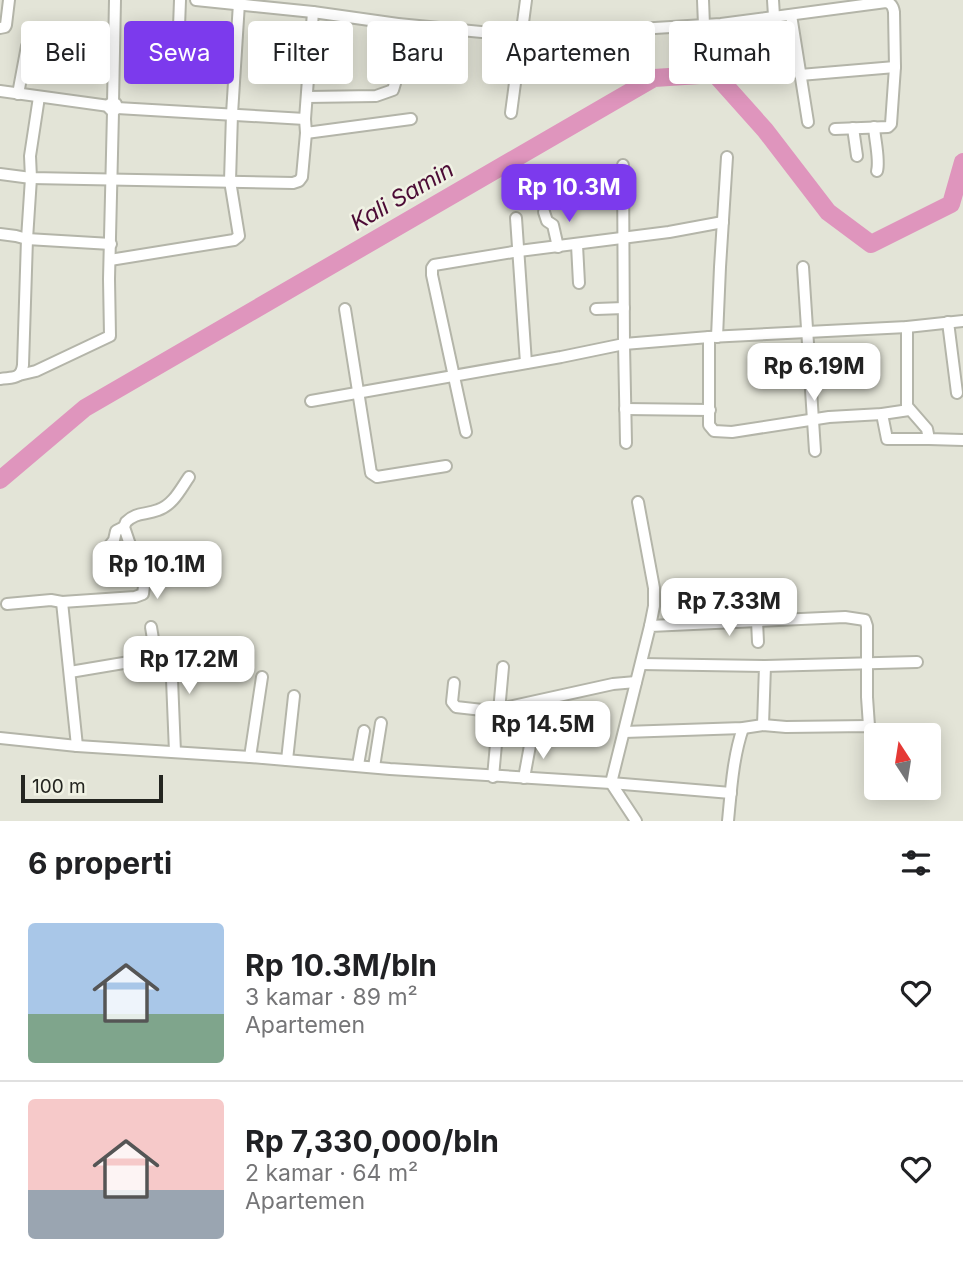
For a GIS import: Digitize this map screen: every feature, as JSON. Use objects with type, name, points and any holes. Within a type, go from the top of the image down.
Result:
[{"type":"street","points":[[0,28],[6,24],[9,0]]},
{"type":"street","points":[[0,379],[36,371],[110,336],[115,0]]},
{"type":"street","points":[[179,21],[180,0]]},
{"type":"street","points":[[196,0],[377,21]]},
{"type":"street","points":[[524,21],[526,0]]},
{"type":"street","points":[[703,0],[704,21]]},
{"type":"street","points":[[773,0],[774,16]]},
{"type":"street","points":[[743,21],[886,2],[892,6],[895,67],[891,124],[888,127],[835,130]]},
{"type":"street","points":[[110,260],[238,238],[240,234],[230,181],[239,3]]},
{"type":"street","points":[[0,174],[31,178],[299,181],[304,170],[313,12]]},
{"type":"street","points":[[791,15],[808,122]]},
{"type":"street","points":[[800,75],[895,67]]},
{"type":"street","points":[[18,94],[21,78]]},
{"type":"street","points":[[307,97],[376,96],[390,92],[395,84]]},
{"type":"street","points":[[511,113],[515,84]]},
{"type":"street","points":[[0,91],[113,107],[306,119]]},
{"type":"street","points":[[19,375],[23,365],[30,156],[39,97]]},
{"type":"street","points":[[306,133],[411,120]]},
{"type":"street","points":[[874,127],[880,163],[877,172]]},
{"type":"street","points":[[853,128],[857,156]]},
{"type":"street","points":[[727,157],[713,337],[710,429],[725,433],[812,419],[909,410]]},
{"type":"street","points":[[623,165],[626,443]]},
{"type":"street","points":[[544,212],[547,221],[553,225],[558,247]]},
{"type":"street","points":[[516,218],[526,363]]},
{"type":"street","points":[[466,432],[432,268],[437,264],[519,251],[623,239],[723,222]]},
{"type":"street","points":[[0,234],[27,239],[110,244]]},
{"type":"street","points":[[577,245],[579,283]]},
{"type":"street","points":[[803,267],[815,451]]},
{"type":"street","points":[[596,309],[624,308]]},
{"type":"street","points":[[345,309],[371,473],[374,476],[386,476],[446,466]]},
{"type":"street","points":[[311,401],[624,344],[907,327],[963,321]]},
{"type":"street","points":[[948,322],[957,393]]},
{"type":"street","points":[[907,327],[906,402],[909,410],[927,429],[929,439]]},
{"type":"street","points":[[625,410],[710,410]]},
{"type":"street","points":[[882,414],[887,439],[963,440]]},
{"type":"street","points":[[7,604],[135,597],[143,594],[144,586],[124,527],[125,522],[135,514],[160,509],[175,499],[189,477]]},
{"type":"street","points":[[636,821],[611,783],[654,606],[654,588],[638,502]]},
{"type":"street","points":[[106,550],[114,540],[116,531],[124,527]]},
{"type":"street","points":[[62,602],[77,746]]},
{"type":"street","points":[[650,626],[845,617],[865,620],[869,723]]},
{"type":"street","points":[[757,621],[758,642]]},
{"type":"street","points":[[151,627],[156,657]]},
{"type":"street","points":[[69,673],[213,649]]},
{"type":"street","points":[[171,655],[176,752]]},
{"type":"street","points":[[641,664],[765,666],[917,662]]},
{"type":"street","points":[[763,725],[765,666]]},
{"type":"street","points":[[493,777],[503,667]]},
{"type":"street","points":[[250,757],[262,677]]},
{"type":"street","points":[[454,683],[452,702],[456,707],[500,710],[613,684],[636,682]]},
{"type":"street","points":[[287,760],[294,696]]},
{"type":"street","points":[[374,767],[381,723]]},
{"type":"street","points":[[624,732],[763,725],[864,726]]},
{"type":"street","points":[[728,821],[737,750],[743,728]]},
{"type":"street","points":[[358,765],[364,731]]},
{"type":"street","points":[[0,738],[77,746],[731,793]]},
{"type":"street","points":[[524,778],[531,740]]},
{"type":"waterway","name":"Kali Samin","points":[[0,480],[85,408],[654,78],[715,74],[765,130],[828,212],[871,244],[951,204],[963,162]]}]
